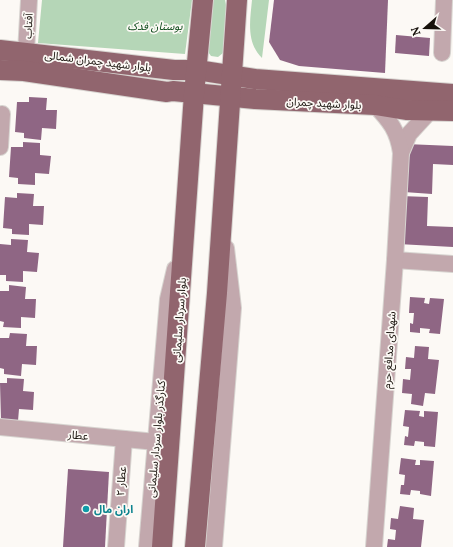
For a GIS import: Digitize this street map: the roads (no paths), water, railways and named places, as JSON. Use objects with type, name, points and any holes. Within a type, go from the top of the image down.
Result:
[{"type":"main road","name":"بلوار سردار سلیمانی","points":[[162,547],[194,94],[203,0]]},
{"type":"main road","points":[[195,547],[222,212],[237,0]]},
{"type":"main road","name":"بلوار شهید چمران شمالی","points":[[0,50],[174,70],[197,70]]},
{"type":"main road","name":"بلوار شهید چمران شمالی","points":[[0,70],[24,71],[167,92],[173,91],[194,94]]},
{"type":"main road","name":"بلوار شهید چمران","points":[[197,70],[255,79],[453,94]]},
{"type":"main road","name":"بلوار شهید چمران","points":[[194,94],[375,106],[406,110],[453,112]]},
{"type":"street","name":"آفتاب","points":[[26,52],[29,0]]},
{"type":"street","points":[[442,53],[444,0]]},
{"type":"street","points":[[375,106],[389,120],[398,138],[401,153]]},
{"type":"street","points":[[401,153],[409,134],[432,110]]},
{"type":"street","points":[[0,147],[2,114]]},
{"type":"street","name":"شهدای مدافع حرم","points":[[374,547],[395,260],[401,153]]},
{"type":"street","points":[[214,547],[233,308],[222,212]]},
{"type":"street","name":"کنارگذر بلوار سردار سلیمانی","points":[[147,547],[168,299],[186,213]]},
{"type":"street","points":[[395,260],[453,264]]},
{"type":"street","name":"عطار","points":[[0,427],[156,442]]},
{"type":"street","name":"عطار ۲","points":[[116,547],[124,439]]},
{"type":"place","name":"اران مال","points":[[86,509]]},
{"type":"park label","name":"بوستان فدک","points":[[155,26]]}]
